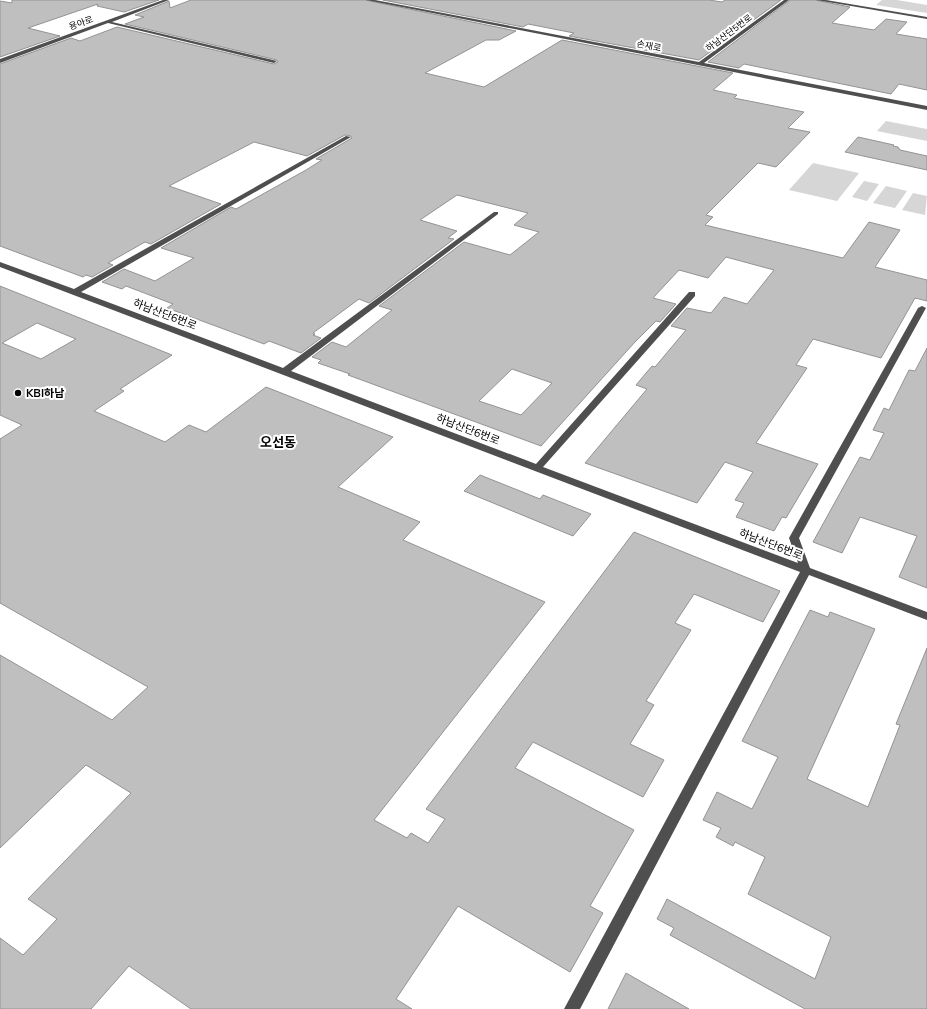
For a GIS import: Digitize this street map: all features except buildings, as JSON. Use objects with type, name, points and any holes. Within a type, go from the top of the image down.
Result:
[{"type":"street","name":"용아로","points":[[0,61],[167,0]]},
{"type":"street","name":"손재로","points":[[368,0],[927,108]]},
{"type":"street","name":"하남산단5번로","points":[[700,64],[787,0]]},
{"type":"street","points":[[818,0],[927,18]]},
{"type":"street","points":[[108,22],[274,60]]},
{"type":"street","points":[[75,292],[348,137]]},
{"type":"street","points":[[284,372],[496,213]]},
{"type":"street","name":"하남산단6번로","points":[[0,264],[927,616]]},
{"type":"street","points":[[537,468],[692,294]]},
{"type":"street","points":[[572,1009],[806,570],[794,538],[922,308]]},
{"type":"shaded area","points":[[882,0],[897,0],[927,5],[927,13],[876,5]]},
{"type":"shaded area","points":[[886,121],[927,129],[927,141],[877,131]]},
{"type":"shaded area","points":[[813,163],[859,173],[837,201],[789,190]]},
{"type":"shaded area","points":[[864,181],[879,184],[867,201],[852,197]]},
{"type":"shaded area","points":[[886,186],[907,191],[895,208],[873,203]]},
{"type":"shaded area","points":[[913,193],[927,196],[925,215],[902,210]]},
{"type":"place","name":"KBI하남","points":[[18,393]]},
{"type":"district","name":"오선동","points":[[278,442]]}]
